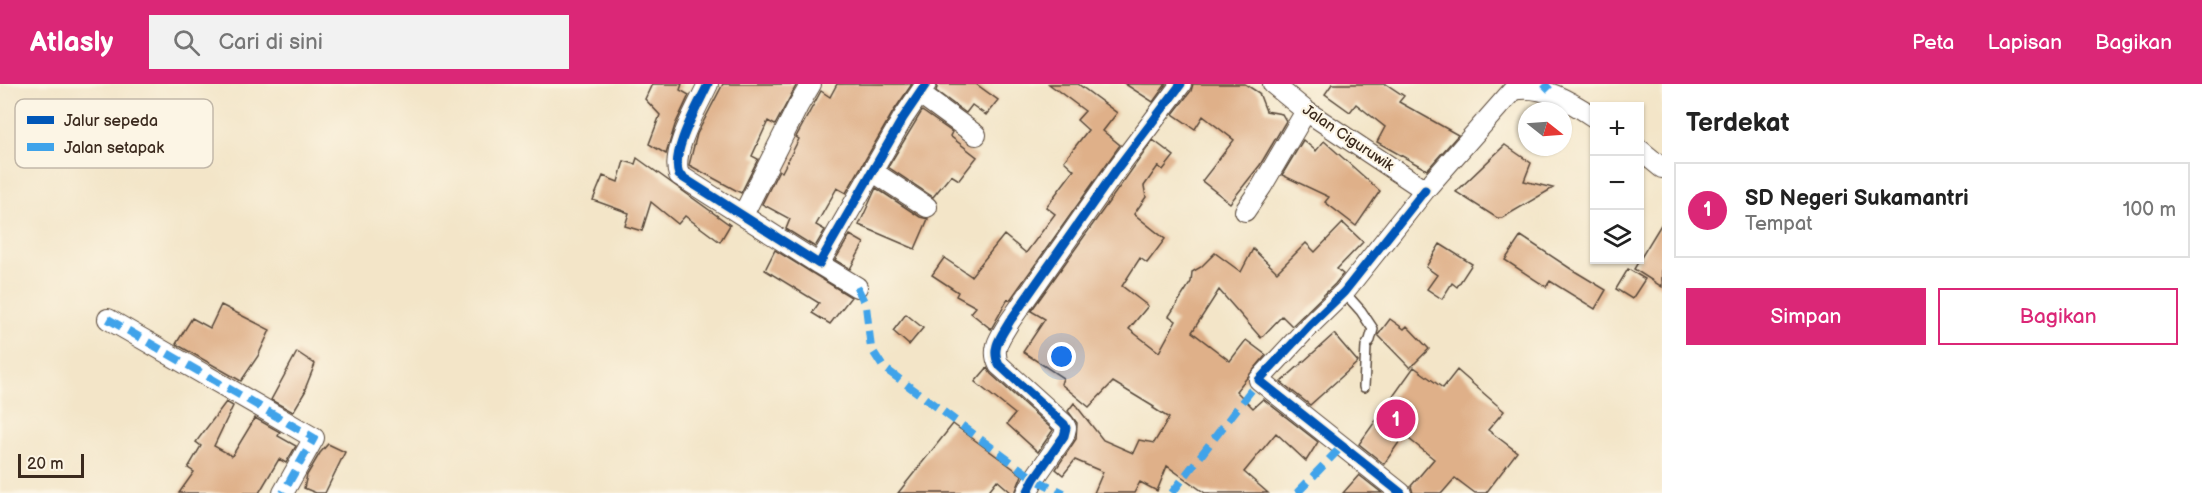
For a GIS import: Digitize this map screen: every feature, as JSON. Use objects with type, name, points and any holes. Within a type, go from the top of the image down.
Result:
[{"type":"street","points":[[708,84],[680,145],[676,169],[679,175],[857,287]]},
{"type":"street","points":[[743,215],[811,84]]},
{"type":"street","points":[[1027,493],[1064,436],[1066,428],[1064,423],[999,365],[995,354],[996,347],[1010,321],[1116,170],[1181,84]]},
{"type":"street","name":"Jalan Ciguruwik","points":[[1273,84],[1306,111],[1425,190]]},
{"type":"street","points":[[1401,493],[1259,380],[1344,292],[1425,190],[1513,90],[1527,84],[1562,94],[1590,114]]},
{"type":"street","points":[[819,264],[872,171],[923,89],[976,135]]},
{"type":"street","points":[[1245,211],[1306,111]]},
{"type":"street","points":[[1644,153],[1662,168]]},
{"type":"street","points":[[872,171],[927,207]]},
{"type":"street","points":[[108,319],[312,437],[313,440],[283,493]]},
{"type":"lane","points":[[1344,292],[1373,329],[1366,346],[1364,387]]},
{"type":"building","points":[[652,84],[682,84],[680,90],[689,95],[675,125],[666,154],[649,144],[660,115],[645,99]]},
{"type":"building","points":[[723,84],[797,84],[775,125],[768,121],[752,156],[758,159],[741,193],[689,165],[697,134]]},
{"type":"building","points":[[837,84],[912,84],[846,193],[837,188],[816,225],[825,230],[815,247],[786,229],[790,219],[762,204],[779,170],[782,172],[799,139],[796,137],[821,91],[830,97]]},
{"type":"building","points":[[938,84],[976,84],[998,100],[986,115],[972,105],[966,113],[936,91]]},
{"type":"building","points":[[1049,84],[1078,84],[1117,113],[1103,131],[1120,145],[1010,300],[1008,299],[991,329],[971,313],[976,307],[956,296],[958,292],[932,275],[944,258],[971,276],[1004,235],[1026,253],[1055,214],[1046,207],[1074,170],[1064,161],[1088,130],[1077,120],[1085,111]]},
{"type":"building","points":[[1125,84],[1166,84],[1153,102]]},
{"type":"building","points":[[1193,84],[1245,84],[1259,93],[1266,111],[1282,114],[1286,121],[1260,165],[1230,203],[1202,181],[1234,140],[1203,116],[1195,129],[1173,114],[1191,91]]},
{"type":"building","points":[[1332,84],[1386,84],[1404,96],[1399,102],[1458,135],[1427,170],[1377,142],[1385,127],[1356,104],[1350,112],[1325,94]]},
{"type":"building","points":[[922,111],[952,132],[950,136],[977,157],[959,180],[951,175],[933,197],[888,167]]},
{"type":"building","points":[[1153,140],[1174,156],[1163,170],[1158,166],[1144,186],[1146,197],[1134,214],[1165,239],[1147,263],[1140,258],[1122,286],[1148,306],[1129,329],[1159,352],[1176,321],[1169,316],[1191,282],[1192,272],[1201,267],[1215,253],[1241,272],[1253,249],[1277,272],[1306,243],[1315,252],[1343,223],[1363,242],[1337,269],[1343,274],[1335,284],[1292,326],[1282,316],[1261,338],[1219,290],[1192,332],[1230,361],[1246,340],[1266,355],[1236,391],[1253,408],[1263,399],[1318,442],[1306,461],[1276,433],[1244,472],[1268,493],[1205,493],[1167,466],[1157,491],[1140,482],[1134,493],[1094,493],[1103,472],[1075,460],[1063,475],[1056,469],[1076,439],[1077,423],[1068,411],[1074,403],[1103,440],[1133,453],[1139,440],[1154,443],[1169,418],[1113,382],[1089,407],[1061,384],[1063,378],[1023,352],[1045,319],[1031,311]]},
{"type":"building","points":[[1303,140],[1316,151],[1324,141],[1380,191],[1356,226],[1325,202],[1329,197],[1282,175]]},
{"type":"building","points":[[1505,145],[1531,163],[1524,181],[1553,188],[1502,218],[1497,218],[1456,192]]},
{"type":"building","points":[[637,158],[730,225],[720,242],[685,216],[678,224],[651,202],[642,231],[625,226],[629,213],[593,200],[603,176],[618,182],[624,161],[635,164]]},
{"type":"building","points":[[876,188],[920,217],[928,219],[915,249],[859,225]]},
{"type":"building","points":[[1662,223],[1662,287],[1634,269],[1637,264],[1644,264],[1644,253]]},
{"type":"building","points":[[850,235],[864,243],[850,269],[835,260]]},
{"type":"building","points":[[1521,236],[1606,290],[1595,309],[1550,281],[1546,287],[1505,260]]},
{"type":"building","points":[[1440,244],[1472,264],[1457,287],[1452,283],[1442,299],[1427,289],[1437,275],[1426,267]]},
{"type":"building","points":[[775,250],[851,297],[830,324],[812,313],[819,303],[765,270]]},
{"type":"building","points":[[1628,269],[1645,279],[1632,299],[1616,289]]},
{"type":"building","points":[[221,305],[270,330],[258,356],[241,381],[176,344],[192,318],[210,328]]},
{"type":"building","points":[[906,314],[923,328],[909,345],[893,331]]},
{"type":"building","points":[[1390,319],[1404,329],[1407,326],[1429,349],[1410,368],[1378,335]]},
{"type":"building","points":[[1334,334],[1358,362],[1310,405],[1281,382]]},
{"type":"building","points":[[297,352],[315,364],[306,390],[293,412],[271,400]]},
{"type":"building","points":[[1414,367],[1443,388],[1457,370],[1504,411],[1488,430],[1517,452],[1486,493],[1475,493],[1455,478],[1442,493],[1413,493],[1411,486],[1434,459],[1404,435],[1384,464],[1359,444]]},
{"type":"building","points":[[987,368],[1053,430],[1038,452],[1007,424],[1015,414],[975,382]]},
{"type":"building","points":[[226,402],[233,406],[214,446],[232,456],[255,418],[280,432],[278,436],[296,446],[286,463],[279,459],[259,493],[179,493],[194,472],[188,468],[201,446],[196,442]]},
{"type":"building","points":[[953,424],[1022,475],[1015,493],[997,480],[987,493],[898,493]]},
{"type":"building","points":[[328,444],[345,452],[325,493],[316,493],[304,488],[307,475]]},
{"type":"building","points":[[1359,475],[1382,493],[1343,493]]},
{"type":"marked path","points":[[1544,84],[1550,90]]},
{"type":"marked path","points":[[857,287],[866,306],[871,348],[883,367],[1034,479],[1064,493]]},
{"type":"marked path","points":[[108,319],[314,438],[283,493]]},
{"type":"marked path","points":[[1172,493],[1259,380]]},
{"type":"marked path","points":[[1297,493],[1342,446]]},
{"type":"cycle path","points":[[708,84],[692,116],[678,154],[679,175],[819,264],[903,118],[926,84]]},
{"type":"cycle path","points":[[1027,493],[1064,436],[1066,428],[999,365],[996,347],[1010,321],[1116,170],[1181,84]]},
{"type":"cycle path","points":[[1401,493],[1259,380],[1344,292],[1425,190]]},
{"type":"place","name":"SD Negeri Sukamantri","points":[[1396,419]]}]
